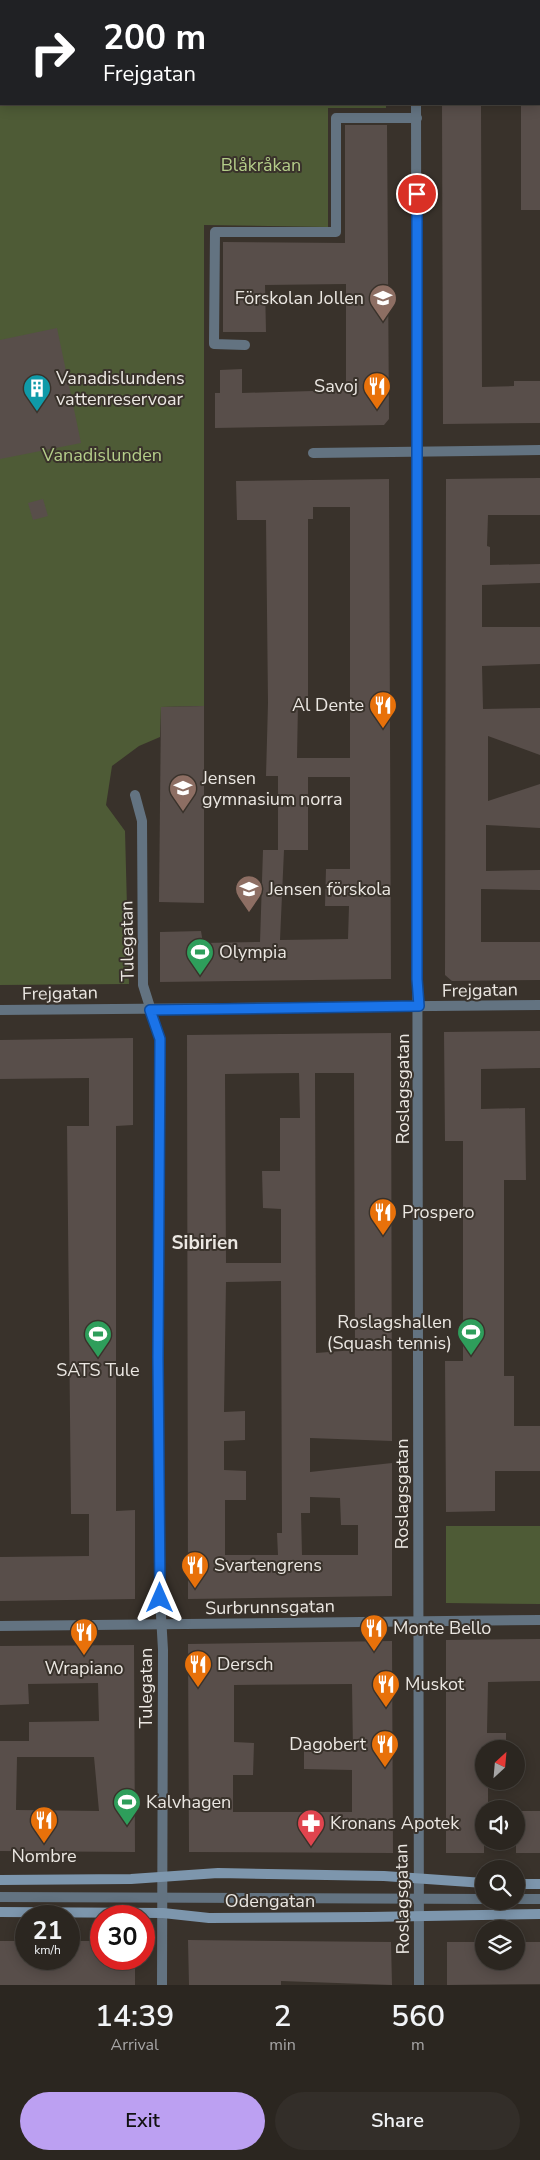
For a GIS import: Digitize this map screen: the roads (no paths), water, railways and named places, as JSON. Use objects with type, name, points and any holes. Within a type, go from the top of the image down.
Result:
[{"type":"main road","name":"Odengatan","points":[[0,1880],[131,1879],[218,1873],[384,1876],[475,1882]]},
{"type":"main road","points":[[525,1884],[540,1884]]},
{"type":"main road","name":"Odengatan","points":[[0,1912],[163,1913],[209,1918],[370,1918],[540,1914]]},
{"type":"street","name":"Roslagsgatan","points":[[416,105],[417,979],[419,1006],[419,1985]]},
{"type":"street","points":[[245,345],[214,344],[214,232],[336,232],[336,118],[417,118]]},
{"type":"street","points":[[313,453],[540,450]]},
{"type":"street","name":"Tulegatan","points":[[135,794],[142,821],[143,985],[160,1039],[158,1358],[163,1876],[162,1985]]},
{"type":"street","name":"Frejgatan","points":[[0,1010],[540,1005]]},
{"type":"street","name":"Surbrunnsgatan","points":[[0,1626],[540,1620]]},
{"type":"street","name":"Odengatan","points":[[0,1897],[475,1899]]},
{"type":"street","points":[[525,1899],[540,1899]]},
{"type":"place","name":"Förskolan Jollen","points":[[383,322]]},
{"type":"place","name":"Savoj","points":[[377,410]]},
{"type":"place","name":"Vanadislundens vattenreservoar","points":[[37,412]]},
{"type":"place","name":"Al Dente","points":[[383,729]]},
{"type":"place","name":"Jensen gymnasium norra","points":[[183,812]]},
{"type":"place","name":"Jensen förskola","points":[[249,913]]},
{"type":"place","name":"Olympia","points":[[200,976]]},
{"type":"place","name":"Prospero","points":[[383,1236]]},
{"type":"place","name":"Roslagshallen (Squash tennis)","points":[[471,1356]]},
{"type":"place","name":"SATS Tule","points":[[98,1358]]},
{"type":"place","name":"Svartengrens","points":[[195,1589]]},
{"type":"place","name":"Monte Bello","points":[[374,1652]]},
{"type":"place","name":"Wrapiano","points":[[84,1656]]},
{"type":"place","name":"Dersch","points":[[198,1688]]},
{"type":"place","name":"Muskot","points":[[386,1708]]},
{"type":"place","name":"Dagobert","points":[[385,1768]]},
{"type":"place","name":"Kalvhagen","points":[[127,1826]]},
{"type":"place","name":"Nombre","points":[[44,1844]]},
{"type":"place","name":"Kronans Apotek","points":[[311,1847]]},
{"type":"district","name":"Sibirien","points":[[205,1243]]},
{"type":"park label","name":"Blåkråkan","points":[[261,165]]},
{"type":"park label","name":"Vanadislunden","points":[[102,455]]}]
